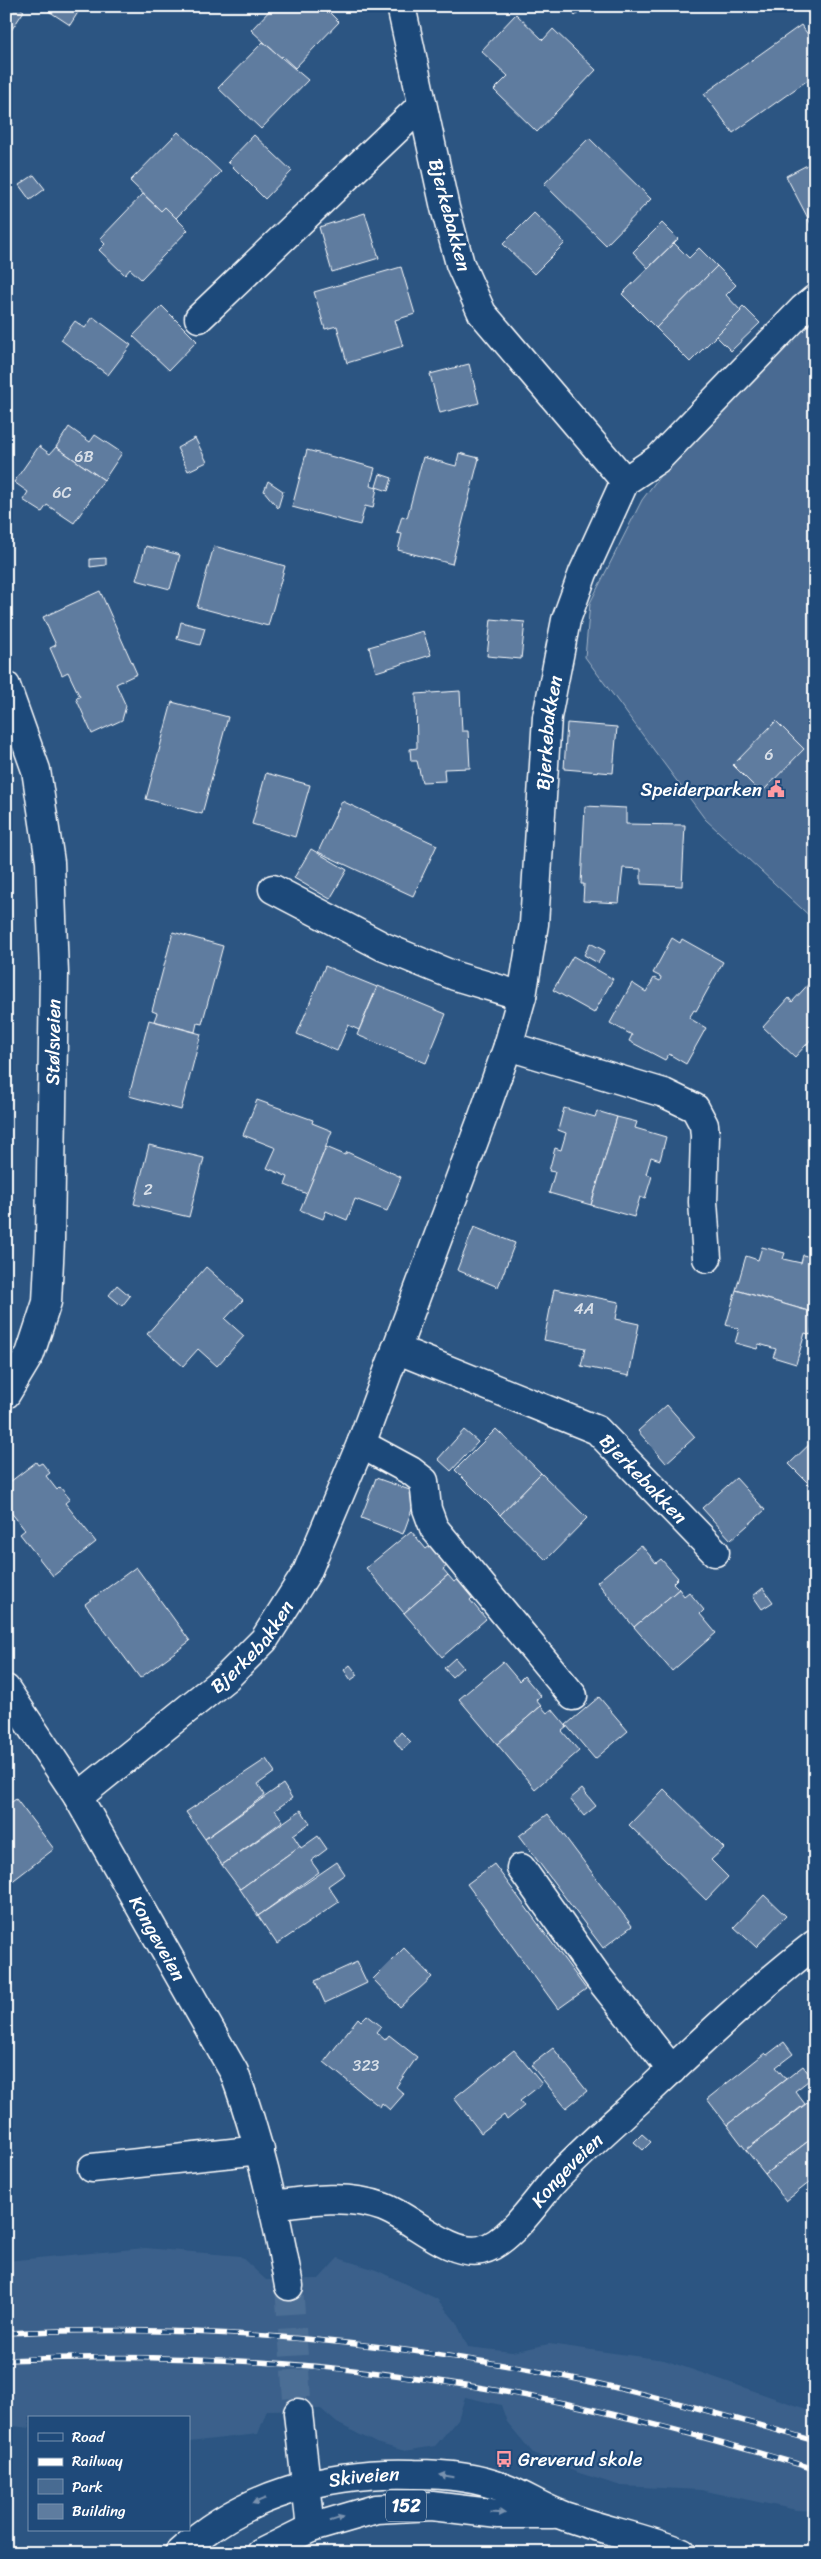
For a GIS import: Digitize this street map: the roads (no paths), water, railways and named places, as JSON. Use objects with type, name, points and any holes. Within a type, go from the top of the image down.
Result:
[{"type":"street","name":"Bjerkebakken","points":[[78,1797],[227,1677],[264,1640],[307,1572],[360,1444],[508,1046],[522,996],[534,924],[547,717],[566,620],[582,573],[625,481],[482,312],[460,264],[445,208],[401,6]]},
{"type":"street","points":[[199,318],[422,105]]},
{"type":"street","points":[[625,481],[658,459],[803,309],[815,299]]},
{"type":"street","name":"Stølsveien","points":[[6,686],[36,770],[50,862],[54,974],[47,1302],[30,1354],[6,1394]]},
{"type":"street","points":[[273,889],[384,947],[455,976],[522,996]]},
{"type":"street","points":[[508,1046],[664,1093],[695,1108],[704,1125],[705,1136],[703,1202],[707,1258]]},
{"type":"street","name":"Bjerkebakken","points":[[396,1349],[597,1430],[715,1552]]},
{"type":"street","points":[[360,1444],[412,1470],[424,1481],[427,1509],[434,1528],[573,1696]]},
{"type":"street","name":"Kongeveien","points":[[6,1689],[78,1797],[234,2072],[252,2121],[260,2150],[274,2205],[289,2286]]},
{"type":"street","points":[[521,1868],[598,1977],[672,2070]]},
{"type":"street","name":"Kongeveien","points":[[274,2205],[318,2199],[370,2203],[404,2216],[456,2247],[481,2250],[508,2234],[559,2176],[751,1996],[815,1944]]},
{"type":"street","points":[[92,2168],[260,2150]]},
{"type":"street","points":[[298,2413],[311,2528]]},
{"type":"street","name":"Skiveien","points":[[180,2553],[218,2523],[254,2503],[305,2484],[376,2474],[436,2474],[474,2480],[504,2488],[559,2514],[682,2553]]},
{"type":"street","name":"Skiveien","points":[[261,2553],[311,2528],[376,2509],[432,2506],[498,2514],[559,2514]]},
{"type":"tunnel","points":[[289,2286],[298,2413]]},
{"type":"railway","points":[[6,2333],[77,2331],[219,2333],[290,2338],[432,2354],[502,2365],[603,2385],[694,2407],[815,2441]]},
{"type":"railway","points":[[6,2360],[76,2358],[218,2360],[288,2364],[429,2380],[499,2391],[599,2411],[692,2434],[815,2469]]},
{"type":"place","name":"Speiderparken","points":[[776,789]]},
{"type":"place","name":"Greverud skole","points":[[504,2459]]}]
